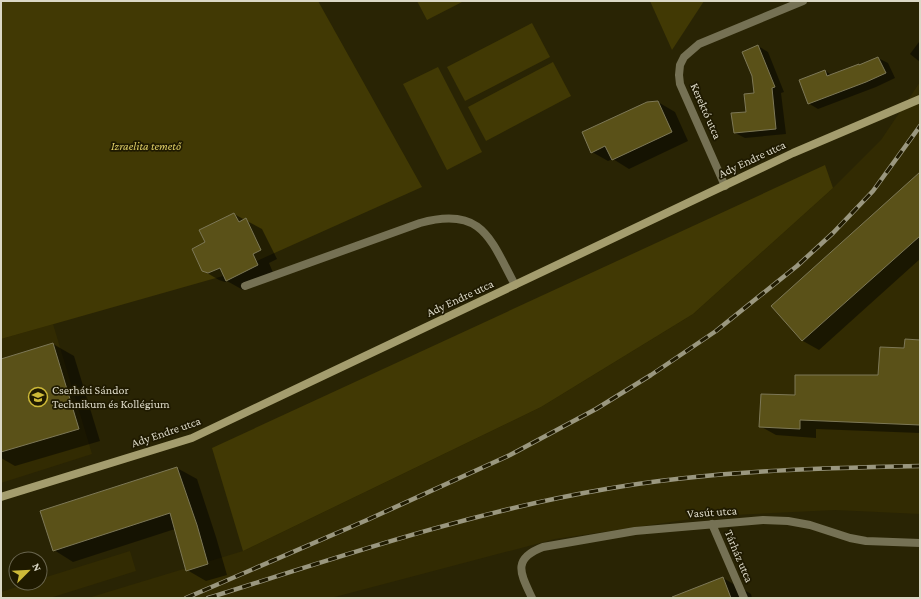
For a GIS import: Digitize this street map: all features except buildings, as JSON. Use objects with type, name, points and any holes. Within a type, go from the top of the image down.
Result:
[{"type":"street","name":"Kerektó utca","points":[[726,186],[680,84],[680,65],[684,57],[699,44],[803,1]]},
{"type":"street","name":"Ady Endre utca","points":[[1,497],[192,438],[793,154],[920,99]]},
{"type":"street","points":[[246,286],[420,223],[434,219],[452,218],[461,218],[472,223],[487,235],[515,285]]},
{"type":"street","name":"Vasút utca","points":[[532,598],[521,573],[523,560],[532,551],[543,547],[635,531],[763,520],[788,521],[866,541],[920,543]]},
{"type":"street","name":"Tárház utca","points":[[712,524],[744,598]]},
{"type":"shaded area","points":[[920,82],[920,514],[835,510],[712,516],[555,539],[331,598],[88,598],[243,551],[541,407],[693,314],[833,188],[881,140]]},
{"type":"shaded area","name":"Cserháti Sándor Technikum és Kollégium","points":[[53,324],[92,454],[1,483],[1,339]]},
{"type":"shaded area","points":[[130,551],[136,571],[50,598],[1,598],[1,592],[8,590],[8,591],[48,591],[48,577]]},
{"type":"green space","name":"Izraelita temető","points":[[1,1],[318,1],[422,187],[223,276],[1,339]]},
{"type":"green space","points":[[417,1],[464,1],[427,20]]},
{"type":"green space","points":[[650,1],[704,1],[672,50]]},
{"type":"green space","points":[[532,23],[550,57],[465,101],[447,67]]},
{"type":"green space","points":[[553,62],[571,96],[486,141],[468,107]]},
{"type":"green space","points":[[438,67],[482,152],[447,170],[403,84]]},
{"type":"green space","points":[[825,165],[833,188],[693,314],[541,407],[243,551],[212,448]]},
{"type":"railway","points":[[186,598],[367,520],[510,455],[596,409],[651,375],[716,331],[797,266],[833,233],[873,191],[920,126]]},
{"type":"railway","points":[[208,598],[455,523],[505,510],[606,489],[723,474],[802,469],[920,466]]},
{"type":"place","name":"Cserháti Sándor Technikum és Kollégium","points":[[38,397]]}]
